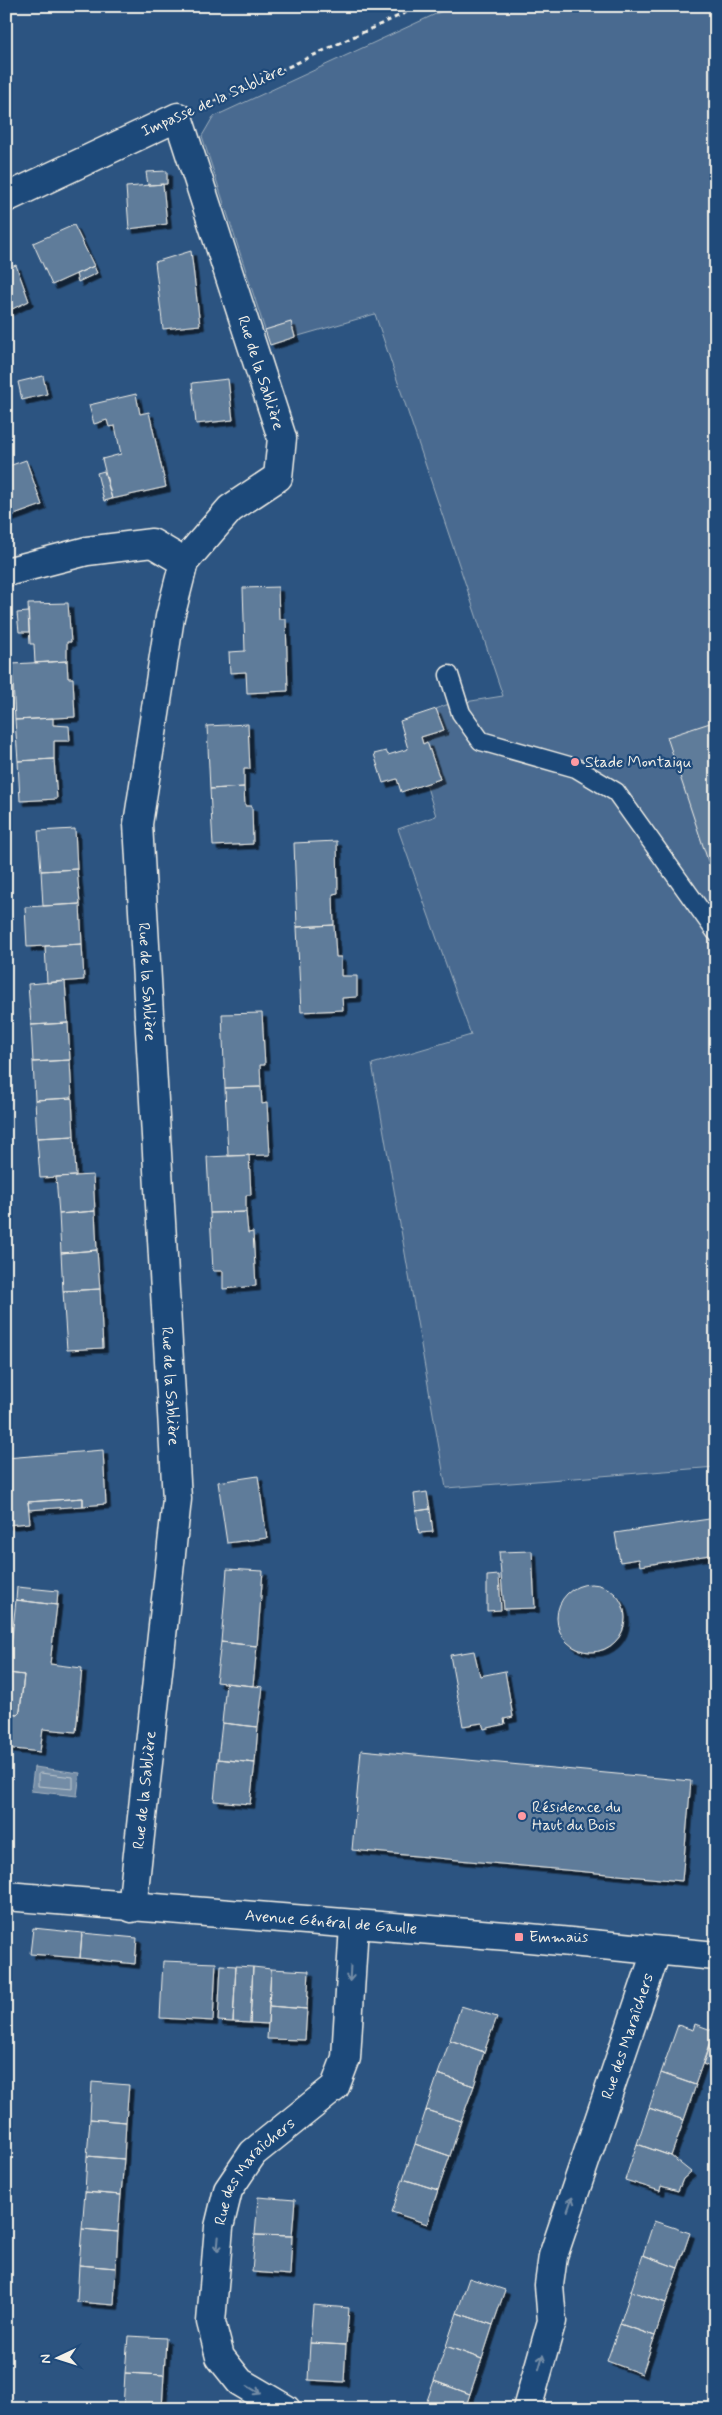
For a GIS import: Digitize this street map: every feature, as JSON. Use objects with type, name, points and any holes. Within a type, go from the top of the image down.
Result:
[{"type":"street","name":"Impasse de la Sablière","points":[[6,198],[178,117]]},
{"type":"street","name":"Rue de la Sablière","points":[[132,1908],[177,1499],[138,824],[170,618],[184,562],[230,509],[278,477],[282,438],[178,117]]},
{"type":"street","points":[[6,572],[87,551],[152,543],[184,562]]},
{"type":"street","name":"Avenue Général de Gaulle","points":[[6,1896],[132,1908],[519,1937],[656,1952],[716,1956]]},
{"type":"street","name":"Rue des Maraîchers","points":[[286,2409],[240,2382],[220,2357],[211,2322],[219,2227],[228,2190],[253,2153],[335,2087],[346,2058],[354,1925]]},
{"type":"street","name":"Rue des Maraîchers","points":[[527,2409],[552,2321],[549,2285],[553,2256],[656,1952]]},
{"type":"lane","points":[[449,675],[461,713],[480,741],[576,768],[616,792],[716,932]]},
{"type":"path","name":"Impasse de la Sablière","points":[[178,117],[420,6]]},
{"type":"shaded area","name":"Stade Montaigu","points":[[453,6],[716,6],[716,1467],[446,1488],[372,1064],[471,1035],[398,829],[436,816],[426,784],[440,779],[427,743],[423,744],[421,737],[444,729],[436,709],[446,705],[503,696],[375,314],[295,337],[291,322],[265,330],[202,136],[213,117]]},
{"type":"water","points":[[34,1767],[80,1773],[77,1796],[31,1791]]},
{"type":"building","points":[[167,171],[167,184],[148,185],[146,172]]},
{"type":"building","points":[[163,184],[167,224],[129,229],[126,187]]},
{"type":"building","points":[[74,225],[94,266],[52,285],[33,243]]},
{"type":"building","points":[[191,251],[200,325],[163,329],[155,262]]},
{"type":"building","points":[[16,265],[29,301],[6,312],[6,269]]},
{"type":"building","points":[[94,266],[97,273],[78,282],[76,274]]},
{"type":"building","points":[[291,322],[295,337],[270,345],[265,330]]},
{"type":"building","points":[[43,376],[47,394],[22,400],[18,382]]},
{"type":"building","points":[[228,379],[233,420],[196,424],[192,383]]},
{"type":"building","points":[[136,394],[140,414],[149,412],[166,487],[112,499],[102,459],[121,454],[115,426],[109,427],[107,420],[94,424],[89,405]]},
{"type":"building","points":[[26,460],[42,505],[6,518],[6,467]]},
{"type":"building","points":[[104,471],[112,499],[104,501],[97,473]]},
{"type":"building","points":[[278,587],[279,619],[286,619],[288,691],[247,693],[246,672],[230,673],[229,652],[245,651],[243,588]]},
{"type":"building","points":[[68,603],[71,642],[67,642],[67,661],[35,663],[34,644],[30,644],[28,604]]},
{"type":"building","points":[[28,612],[29,632],[19,632],[17,613]]},
{"type":"building","points":[[67,661],[68,678],[73,678],[75,717],[15,720],[12,664]]},
{"type":"building","points":[[436,709],[444,730],[421,737],[423,744],[427,742],[440,779],[401,792],[397,779],[383,783],[374,754],[386,751],[388,755],[408,749],[400,721]]},
{"type":"building","points":[[53,718],[53,725],[69,726],[70,741],[54,741],[54,759],[18,761],[15,720]]},
{"type":"building","points":[[716,721],[716,885],[667,737]]},
{"type":"building","points":[[248,724],[250,769],[244,769],[244,787],[210,789],[207,726]]},
{"type":"building","points":[[54,759],[57,799],[20,801],[18,761]]},
{"type":"building","points":[[244,787],[245,806],[252,806],[253,844],[213,846],[210,789]]},
{"type":"building","points":[[75,829],[77,869],[41,871],[38,831]]},
{"type":"building","points":[[337,841],[338,893],[333,894],[334,925],[297,927],[294,843]]},
{"type":"building","points":[[77,869],[80,904],[43,906],[41,871]]},
{"type":"building","points":[[80,904],[82,944],[27,947],[25,907]]},
{"type":"building","points":[[334,925],[336,957],[341,957],[341,976],[357,976],[357,997],[342,998],[343,1010],[301,1012],[297,927]]},
{"type":"building","points":[[82,944],[84,980],[47,983],[45,946]]},
{"type":"building","points":[[65,981],[68,1023],[31,1025],[28,984]]},
{"type":"building","points":[[262,1013],[265,1065],[260,1065],[261,1087],[225,1088],[222,1014]]},
{"type":"building","points":[[68,1023],[70,1060],[33,1062],[31,1025]]},
{"type":"building","points":[[70,1060],[72,1098],[35,1100],[33,1062]]},
{"type":"building","points":[[261,1087],[262,1104],[267,1103],[270,1155],[228,1156],[225,1088]]},
{"type":"building","points":[[72,1098],[74,1136],[37,1138],[35,1100]]},
{"type":"building","points":[[74,1136],[76,1176],[40,1178],[37,1138]]},
{"type":"building","points":[[249,1155],[251,1195],[246,1195],[246,1212],[210,1213],[207,1157]]},
{"type":"building","points":[[93,1175],[95,1211],[59,1214],[56,1177]]},
{"type":"building","points":[[95,1211],[97,1250],[61,1253],[59,1214]]},
{"type":"building","points":[[246,1212],[248,1233],[253,1232],[256,1286],[223,1289],[223,1271],[213,1271],[210,1213]]},
{"type":"building","points":[[97,1250],[100,1289],[63,1291],[61,1253]]},
{"type":"building","points":[[100,1289],[103,1348],[67,1350],[63,1291]]},
{"type":"building","points":[[103,1450],[106,1504],[83,1506],[83,1498],[28,1502],[30,1523],[6,1525],[6,1458]]},
{"type":"building","points":[[258,1476],[267,1538],[227,1543],[218,1482]]},
{"type":"building","points":[[427,1492],[430,1509],[416,1511],[414,1494]]},
{"type":"building","points":[[83,1498],[83,1506],[29,1510],[28,1502]]},
{"type":"building","points":[[430,1509],[433,1532],[419,1533],[416,1511]]},
{"type":"building","points":[[716,1518],[716,1554],[640,1566],[639,1559],[620,1562],[615,1533]]},
{"type":"building","points":[[532,1551],[535,1608],[504,1609],[499,1552]]},
{"type":"building","points":[[227,1569],[263,1571],[257,1646],[221,1642]]},
{"type":"building","points":[[499,1575],[501,1610],[487,1611],[487,1576]]},
{"type":"building","points":[[584,1584],[598,1584],[610,1589],[620,1599],[625,1611],[625,1625],[620,1637],[610,1647],[598,1652],[584,1652],[572,1647],[562,1637],[557,1625],[557,1611],[562,1599],[572,1589]]},
{"type":"building","points":[[17,1587],[58,1591],[57,1605],[16,1600]]},
{"type":"building","points":[[16,1600],[57,1605],[50,1664],[82,1668],[76,1732],[43,1729],[40,1752],[6,1748],[6,1713],[17,1714],[20,1711],[24,1675],[8,1673]]},
{"type":"building","points":[[221,1642],[257,1646],[253,1686],[216,1682]]},
{"type":"building","points":[[716,1642],[716,1667],[711,1643]]},
{"type":"building","points":[[474,1651],[480,1676],[505,1671],[513,1717],[504,1719],[505,1724],[484,1729],[482,1723],[463,1726],[450,1655]]},
{"type":"building","points":[[8,1673],[24,1675],[20,1711],[17,1714],[6,1713]]},
{"type":"building","points":[[226,1683],[263,1687],[258,1727],[222,1723]]},
{"type":"building","points":[[222,1723],[258,1727],[255,1763],[218,1759]]},
{"type":"building","name":"Résidence du Haut du Bois","points":[[361,1750],[691,1781],[682,1881],[352,1850]]},
{"type":"building","points":[[218,1759],[255,1763],[250,1804],[214,1801]]},
{"type":"building","points":[[33,1928],[82,1933],[80,1958],[30,1954]]},
{"type":"building","points":[[82,1933],[137,1938],[135,1964],[80,1958]]},
{"type":"building","points":[[163,1961],[216,1963],[213,2021],[160,2018]]},
{"type":"building","points":[[221,1965],[236,1966],[233,2022],[218,2021]]},
{"type":"building","points":[[236,1966],[253,1967],[250,2023],[233,2022]]},
{"type":"building","points":[[253,1967],[271,1969],[268,2024],[250,2023]]},
{"type":"building","points":[[271,1969],[309,1971],[307,2009],[269,2006]]},
{"type":"building","points":[[269,2006],[307,2009],[305,2040],[267,2039]]},
{"type":"building","points":[[461,2006],[497,2017],[484,2052],[450,2040]]},
{"type":"building","points":[[695,2024],[714,2031],[695,2085],[661,2073],[678,2025],[693,2030]]},
{"type":"building","points":[[716,2027],[716,2069],[703,2064]]},
{"type":"building","points":[[450,2040],[484,2052],[474,2086],[438,2074]]},
{"type":"building","points":[[661,2073],[696,2085],[684,2120],[649,2108]]},
{"type":"building","points":[[438,2074],[474,2086],[461,2121],[426,2110]]},
{"type":"building","points":[[92,2082],[129,2085],[126,2122],[90,2119]]},
{"type":"building","points":[[649,2108],[684,2120],[671,2156],[637,2144]]},
{"type":"building","points":[[426,2110],[461,2121],[450,2156],[415,2144]]},
{"type":"building","points":[[90,2119],[126,2122],[124,2159],[87,2156]]},
{"type":"building","points":[[415,2144],[450,2156],[438,2190],[403,2179]]},
{"type":"building","points":[[637,2144],[671,2156],[691,2172],[683,2179],[678,2191],[661,2186],[660,2191],[625,2180]]},
{"type":"building","points":[[87,2156],[124,2159],[121,2195],[85,2192]]},
{"type":"building","points":[[403,2179],[438,2190],[427,2224],[392,2212]]},
{"type":"building","points":[[85,2192],[121,2195],[118,2232],[82,2229]]},
{"type":"building","points":[[258,2197],[295,2200],[292,2236],[255,2235]]},
{"type":"building","points":[[654,2221],[690,2233],[678,2268],[643,2255]]},
{"type":"building","points":[[82,2229],[118,2232],[116,2268],[79,2265]]},
{"type":"building","points":[[255,2235],[292,2236],[290,2275],[252,2272]]},
{"type":"building","points":[[643,2255],[678,2268],[666,2303],[631,2291]]},
{"type":"building","points":[[79,2265],[116,2268],[114,2305],[77,2302]]},
{"type":"building","points":[[469,2278],[505,2290],[493,2325],[457,2313]]},
{"type":"building","points":[[631,2291],[666,2303],[655,2336],[620,2324]]},
{"type":"building","points":[[313,2305],[349,2308],[346,2345],[310,2343]]},
{"type":"building","points":[[457,2313],[493,2325],[482,2359],[446,2346]]},
{"type":"building","points":[[620,2324],[655,2336],[642,2374],[607,2361]]},
{"type":"building","points":[[128,2336],[166,2338],[164,2375],[125,2373]]},
{"type":"building","points":[[310,2343],[346,2345],[344,2382],[308,2380]]},
{"type":"building","points":[[446,2346],[482,2359],[470,2394],[434,2381]]},
{"type":"building","points":[[125,2373],[164,2375],[162,2409],[123,2409]]},
{"type":"building","points":[[434,2381],[470,2394],[465,2409],[424,2409]]},
{"type":"building","points":[[637,2403],[653,2409],[635,2409]]},
{"type":"place","name":"Stade Montaigu","points":[[575,762]]},
{"type":"place","name":"Résidence du Haut du Bois","points":[[522,1816]]},
{"type":"place","name":"Emmaüs","points":[[519,1937]]}]
